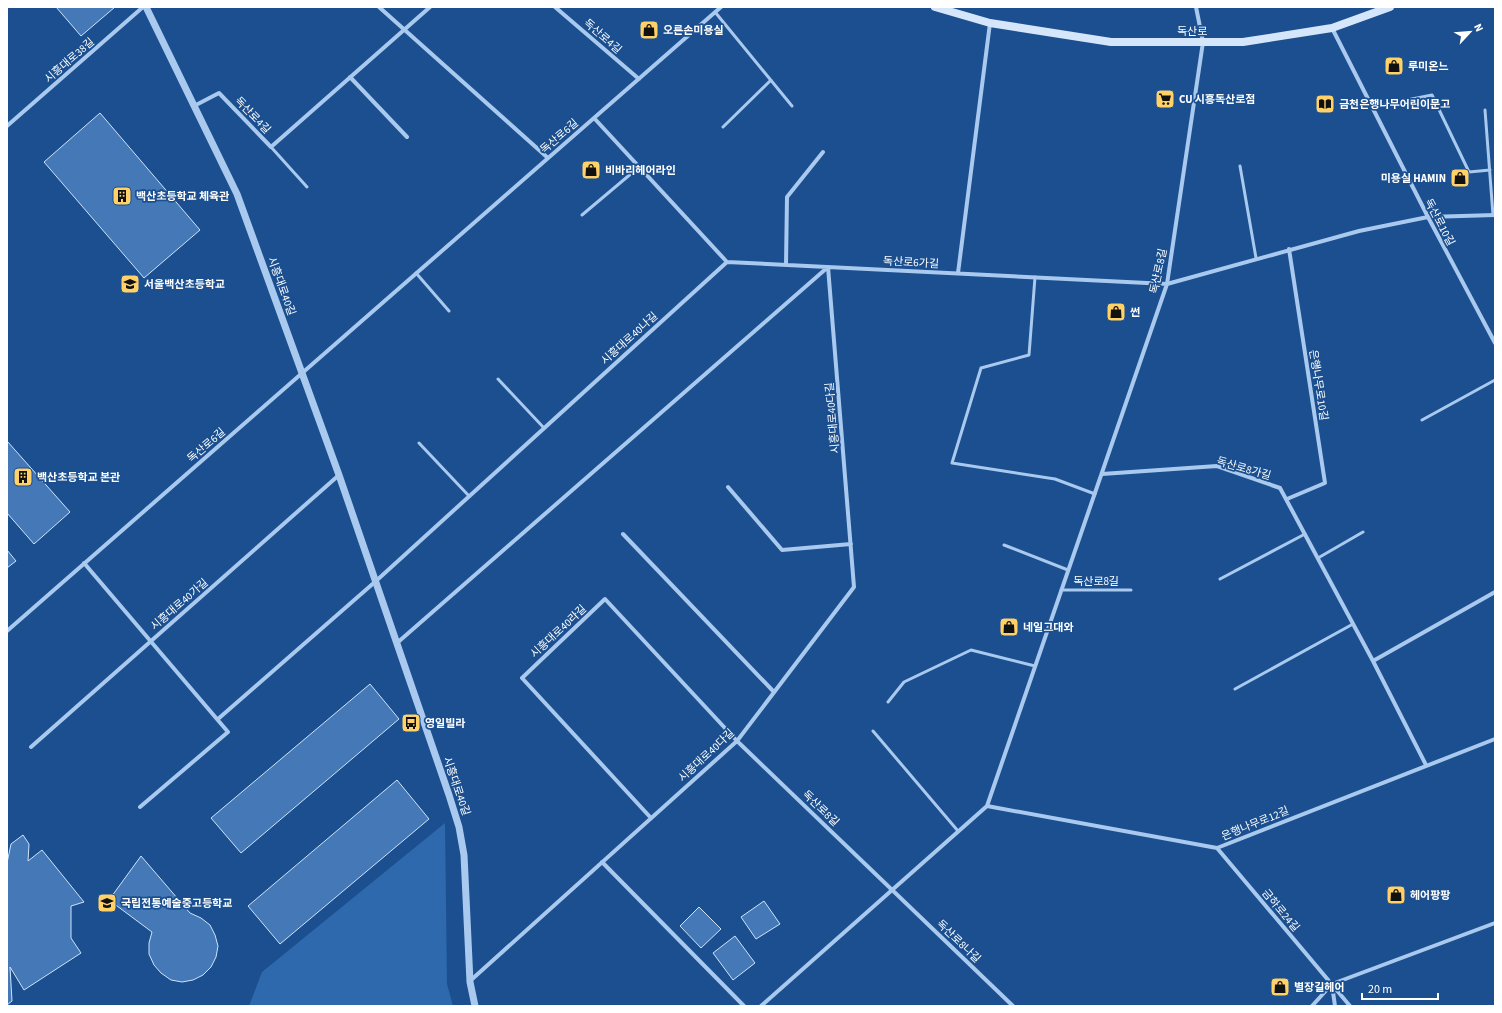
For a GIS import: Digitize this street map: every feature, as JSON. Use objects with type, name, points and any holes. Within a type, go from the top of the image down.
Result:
[{"type":"main road","name":"독산로","points":[[935,7],[990,23],[1111,42],[1242,42],[1332,28],[1390,7]]},
{"type":"street","name":"시흥대로40길","points":[[144,7],[237,194],[301,374],[339,475],[459,827],[464,855],[470,982],[475,1006]]},
{"type":"street","name":"시흥대로38길","points":[[7,126],[144,7]]},
{"type":"street","points":[[379,7],[548,158]]},
{"type":"street","name":"독산로4길","points":[[194,106],[219,93],[271,147],[430,7]]},
{"type":"street","name":"독산로4길","points":[[556,7],[639,79]]},
{"type":"street","name":"독산로6길","points":[[7,631],[721,7]]},
{"type":"street","name":"독산로8길","points":[[761,1006],[987,806],[1167,284],[1203,42],[1196,7]]},
{"type":"street","points":[[958,273],[990,23]]},
{"type":"street","name":"독산로10길","points":[[1332,28],[1428,217],[1495,343]]},
{"type":"street","points":[[350,77],[407,138]]},
{"type":"street","points":[[594,118],[727,262]]},
{"type":"street","points":[[786,265],[787,197],[823,152]]},
{"type":"street","points":[[1167,284],[1256,258],[1359,231],[1428,217],[1494,215]]},
{"type":"street","name":"은행나무로10길","points":[[1287,500],[1325,483],[1289,249]]},
{"type":"street","name":"독산로6가길","points":[[727,262],[1167,284]]},
{"type":"street","name":"시흥대로40나길","points":[[376,581],[727,262]]},
{"type":"street","points":[[397,643],[828,267]]},
{"type":"street","name":"시흥대로40다길","points":[[470,982],[737,741],[854,587],[828,267]]},
{"type":"street","name":"독산로8가길","points":[[1102,474],[1216,466],[1280,488],[1373,661],[1426,765]]},
{"type":"street","name":"시흥대로40가길","points":[[31,747],[339,475]]},
{"type":"street","points":[[728,487],[782,550],[851,544]]},
{"type":"street","points":[[623,534],[774,692]]},
{"type":"street","points":[[84,563],[228,732],[140,807]]},
{"type":"street","points":[[218,719],[376,581]]},
{"type":"street","points":[[1373,661],[1495,592]]},
{"type":"street","name":"시흥대로40라길","points":[[651,818],[522,678],[605,600],[737,741]]},
{"type":"street","name":"은행나무로12길","points":[[987,806],[1217,848],[1495,739]]},
{"type":"street","name":"독산로8길","points":[[737,741],[892,889]]},
{"type":"street","name":"금하로24길","points":[[1217,848],[1350,1006]]},
{"type":"street","points":[[602,862],[744,1006]]},
{"type":"street","name":"독산로8나길","points":[[892,889],[1013,1006]]},
{"type":"street","points":[[1312,1006],[1332,984],[1495,923]]},
{"type":"street","points":[[1332,984],[1334,1006]]},
{"type":"lane","points":[[715,12],[792,106]]},
{"type":"lane","points":[[723,127],[771,80]]},
{"type":"lane","points":[[1372,107],[1432,95],[1469,172],[1490,170]]},
{"type":"lane","points":[[1485,110],[1494,215]]},
{"type":"lane","points":[[271,147],[306,187]]},
{"type":"lane","points":[[1240,166],[1256,258]]},
{"type":"lane","points":[[582,216],[639,167]]},
{"type":"lane","points":[[416,274],[449,311]]},
{"type":"lane","points":[[1035,277],[1029,355],[981,368],[952,463],[1055,479],[1095,494]]},
{"type":"lane","points":[[498,379],[544,428]]},
{"type":"lane","points":[[1422,420],[1495,380]]},
{"type":"lane","points":[[419,443],[469,496]]},
{"type":"lane","points":[[1318,558],[1363,532]]},
{"type":"lane","points":[[1220,579],[1305,534]]},
{"type":"lane","name":"독산로8길","points":[[1004,545],[1068,570]]},
{"type":"lane","name":"독산로8길","points":[[1061,590],[1131,590]]},
{"type":"lane","points":[[1235,689],[1353,624]]},
{"type":"lane","points":[[888,702],[904,682],[971,650],[1035,666]]},
{"type":"lane","points":[[873,731],[958,832]]},
{"type":"shaded area","points":[[445,823],[447,984],[453,1006],[249,1006],[262,972]]},
{"type":"building","points":[[56,7],[115,7],[81,36]]},
{"type":"building","name":"백산초등학교 체육관","points":[[100,113],[200,230],[144,278],[44,162]]},
{"type":"building","name":"백산초등학교 본관","points":[[7,441],[70,512],[34,544],[7,513]]},
{"type":"building","points":[[7,550],[16,561],[7,568]]},
{"type":"building","points":[[370,684],[399,719],[241,853],[211,818]]},
{"type":"building","points":[[397,780],[429,819],[280,944],[248,906]]},
{"type":"building","points":[[23,835],[29,844],[28,861],[42,850],[84,902],[71,906],[71,938],[81,953],[24,990],[10,967],[12,1001],[7,1005],[7,863],[11,844]]},
{"type":"building","points":[[141,856],[190,913],[201,918],[210,925],[215,935],[218,946],[216,957],[211,967],[203,975],[193,980],[182,982],[171,980],[161,973],[154,965],[149,954],[149,943],[152,932],[109,900]]},
{"type":"building","points":[[764,901],[780,924],[756,939],[741,917]]},
{"type":"building","points":[[699,907],[721,929],[701,948],[680,926]]},
{"type":"building","points":[[735,936],[755,963],[733,980],[713,953]]},
{"type":"place","name":"오른손미용실","points":[[649,30]]},
{"type":"place","name":"루미온느","points":[[1394,66]]},
{"type":"place","name":"CU 시흥독산로점","points":[[1165,99]]},
{"type":"place","name":"금천은행나무어린이문고","points":[[1325,104]]},
{"type":"place","name":"비바리헤어라인","points":[[591,170]]},
{"type":"place","name":"미용실 HAMIN","points":[[1460,178]]},
{"type":"place","name":"백산초등학교 체육관","points":[[122,196]]},
{"type":"place","name":"서울백산초등학교","points":[[130,284]]},
{"type":"place","name":"썬","points":[[1116,312]]},
{"type":"place","name":"백산초등학교 본관","points":[[23,477]]},
{"type":"place","name":"네일그대와","points":[[1009,627]]},
{"type":"place","name":"영일빌라","points":[[411,723]]},
{"type":"place","name":"헤어팡팡","points":[[1396,895]]},
{"type":"place","name":"국립전통예술중고등학교","points":[[107,903]]},
{"type":"place","name":"별장길헤어","points":[[1280,987]]}]
